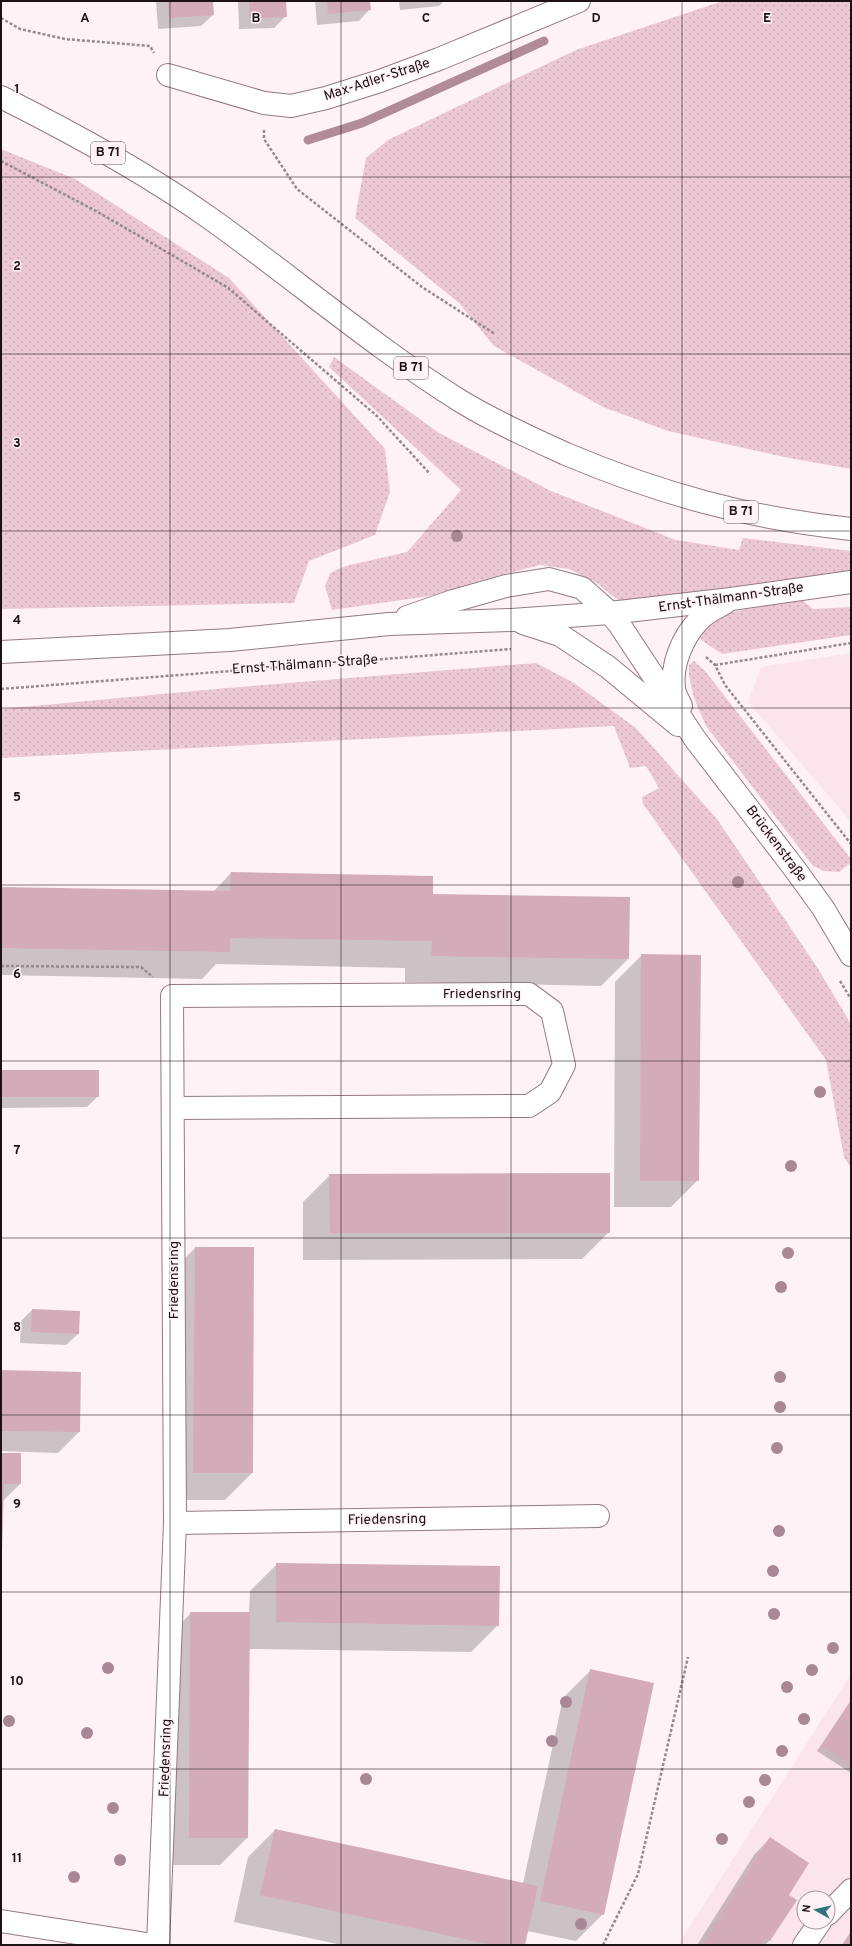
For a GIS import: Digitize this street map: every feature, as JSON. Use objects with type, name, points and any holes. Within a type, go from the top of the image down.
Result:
[{"type":"main road","name":"Max-Adler-Straße","points":[[168,75],[264,103],[291,106],[326,98],[380,81],[439,59],[579,1]]},
{"type":"main road","name":"B 71","points":[[1,97],[119,160],[209,218],[396,358],[464,403],[507,426],[609,472],[673,494],[750,514],[800,523],[851,529]]},
{"type":"main road","name":"Ernst-Thälmann-Straße","points":[[389,624],[453,601],[506,586],[549,579],[582,588],[615,618]]},
{"type":"main road","name":"Ernst-Thälmann-Straße","points":[[1,652],[230,640],[389,624],[615,618],[731,599],[851,582]]},
{"type":"main road","points":[[694,739],[674,690],[674,668],[685,641],[699,619],[711,610],[731,599]]},
{"type":"main road","name":"Brückenstraße","points":[[615,618],[694,739],[823,908],[851,955]]},
{"type":"main road","name":"Brückenstraße","points":[[512,620],[560,635],[608,667],[694,739]]},
{"type":"main road","name":"Friedensring","points":[[158,1945],[175,1524],[172,996],[529,994],[552,1011],[564,1065],[550,1092],[528,1106],[173,1108]]},
{"type":"main road","name":"Friedensring","points":[[175,1524],[598,1516]]},
{"type":"main road","points":[[836,1906],[851,1890]]},
{"type":"main road","points":[[1,1922],[153,1945]]},
{"type":"main road","points":[[804,1945],[814,1930]]},
{"type":"path","points":[[1,18],[20,29],[65,39],[150,46],[168,75]]},
{"type":"path","points":[[264,103],[264,139],[297,189],[422,287],[495,334]]},
{"type":"path","points":[[1,161],[96,211],[226,287],[377,416],[430,474]]},
{"type":"path","points":[[851,643],[715,664],[725,685],[851,844]]},
{"type":"path","name":"Ernst-Thälmann-Straße","points":[[1,689],[515,649]]},
{"type":"path","points":[[1,966],[141,967],[172,996]]},
{"type":"path","points":[[603,1945],[638,1874],[688,1656]]},
{"type":"shaded area","points":[[723,1],[851,1],[851,469],[784,457],[668,431],[603,407],[494,346],[459,303],[355,218],[366,158],[388,140],[576,50]]},
{"type":"shaded area","points":[[1,149],[75,179],[229,278],[385,449],[390,492],[375,535],[309,561],[294,603],[1,609]]},
{"type":"shaded area","points":[[334,357],[439,433],[551,491],[676,540],[739,550],[743,538],[851,551],[851,572],[619,601],[598,584],[569,569],[540,565],[485,579],[430,596],[332,610],[325,586],[330,573],[346,566],[407,552],[461,490],[329,367]]},
{"type":"shaded area","points":[[801,599],[813,609],[851,607],[851,635],[722,654],[700,639],[709,624],[722,614]]},
{"type":"shaded area","points":[[851,653],[851,822],[748,702],[761,667]]},
{"type":"shaded area","points":[[694,661],[706,672],[851,859],[851,863],[839,872],[824,871],[813,866],[706,726],[694,698],[689,676],[689,665]]},
{"type":"shaded area","points":[[536,663],[574,683],[636,728],[717,819],[817,967],[851,1024],[851,1168],[844,1157],[826,1060],[643,804],[642,797],[659,788],[646,766],[630,768],[614,726],[1,758],[1,709],[227,688]]},
{"type":"shaded area","points":[[851,1674],[851,1945],[678,1945]]},
{"type":"building","points":[[168,1],[213,1],[214,15],[169,18]]},
{"type":"building","points":[[249,1],[286,1],[287,17],[250,18]]},
{"type":"building","points":[[327,1],[370,1],[371,10],[328,14]]},
{"type":"building","points":[[231,872],[433,876],[433,894],[630,897],[629,959],[431,956],[432,941],[230,938],[230,952],[1,948],[1,887],[230,891]]},
{"type":"building","points":[[641,954],[701,955],[699,1181],[640,1181]]},
{"type":"building","points":[[1,1070],[99,1070],[99,1097],[1,1097]]},
{"type":"building","points":[[610,1173],[610,1233],[330,1233],[329,1174]]},
{"type":"building","points":[[195,1247],[254,1247],[253,1473],[193,1473]]},
{"type":"building","points":[[32,1309],[80,1311],[79,1334],[31,1332]]},
{"type":"building","points":[[1,1370],[81,1372],[80,1432],[1,1431]]},
{"type":"building","points":[[1,1453],[21,1453],[21,1484],[4,1484],[2,1552]]},
{"type":"building","points":[[276,1563],[500,1566],[499,1626],[276,1622]]},
{"type":"building","points":[[190,1612],[250,1612],[248,1838],[189,1838]]},
{"type":"building","points":[[590,1669],[654,1683],[604,1915],[540,1901]]},
{"type":"building","points":[[851,1701],[851,1764],[822,1746]]},
{"type":"building","points":[[275,1829],[538,1886],[525,1945],[492,1945],[260,1895]]},
{"type":"building","points":[[770,1837],[809,1863],[789,1895],[796,1899],[796,1902],[770,1941],[766,1938],[762,1945],[702,1945]]},
{"type":"building","points":[[851,1933],[851,1945],[843,1945]]},
{"type":"waterway","points":[[308,140],[362,123],[544,41]]}]
